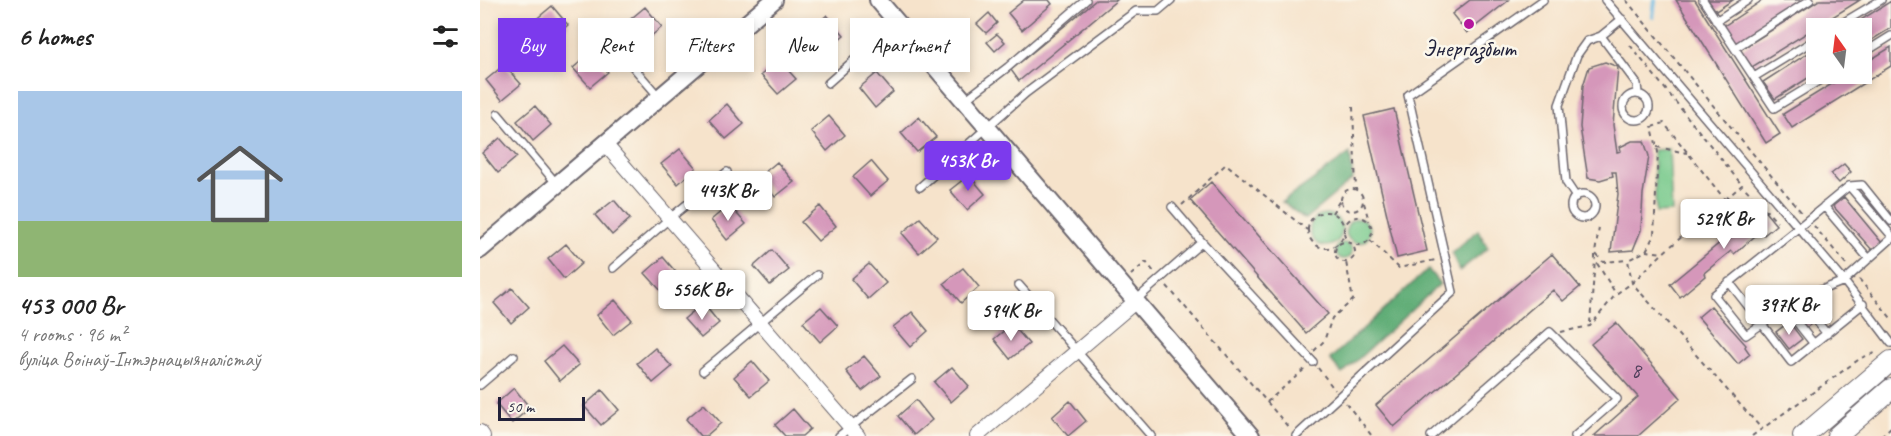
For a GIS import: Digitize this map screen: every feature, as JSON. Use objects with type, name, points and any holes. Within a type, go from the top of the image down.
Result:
[{"type":"main road","points":[[1803,436],[1883,358]]},
{"type":"main road","points":[[1838,436],[1891,389]]},
{"type":"street","points":[[480,250],[774,0]]},
{"type":"street","points":[[878,0],[894,18]]},
{"type":"street","points":[[940,72],[1251,436]]},
{"type":"street","points":[[605,144],[759,322],[849,433]]},
{"type":"street","points":[[977,436],[1136,301]]},
{"type":"street","points":[[480,432],[483,436]]},
{"type":"lane","points":[[964,100],[1008,67],[1086,0]]},
{"type":"lane","points":[[920,187],[1026,93],[1136,11],[1158,11],[1171,0]]},
{"type":"lane","points":[[1296,436],[1453,292],[1408,95],[1543,0]]},
{"type":"lane","points":[[1605,0],[1844,281],[1891,343]]},
{"type":"lane","points":[[1702,0],[1774,108],[1814,84]]},
{"type":"lane","points":[[1716,21],[1748,0]]},
{"type":"lane","points":[[1734,48],[1810,0]]},
{"type":"lane","points":[[1851,18],[1881,0]]},
{"type":"lane","points":[[1576,197],[1566,182],[1559,105],[1577,55],[1587,41],[1601,36],[1622,19]]},
{"type":"lane","points":[[1601,36],[1637,84],[1638,93]]},
{"type":"lane","points":[[1872,48],[1891,36]]},
{"type":"lane","points":[[1754,77],[1806,45]]},
{"type":"lane","points":[[828,83],[850,64]]},
{"type":"lane","points":[[638,72],[660,97]]},
{"type":"lane","points":[[498,114],[557,184]]},
{"type":"lane","points":[[614,268],[670,218],[727,172]]},
{"type":"lane","points":[[1849,186],[1891,237],[1844,281],[1784,306],[1746,335],[1714,295],[1849,186],[1862,185],[1891,221]]},
{"type":"lane","points":[[1824,206],[1869,259]]},
{"type":"lane","points":[[1174,209],[1311,359]]},
{"type":"lane","points":[[1136,301],[1202,242]]},
{"type":"lane","points":[[703,371],[817,275]]},
{"type":"lane","points":[[1729,282],[1791,362],[1863,304]]},
{"type":"lane","points":[[1019,285],[1151,436]]},
{"type":"lane","points":[[1799,299],[1827,334]]},
{"type":"lane","points":[[1784,306],[1814,344]]},
{"type":"lane","points":[[1431,436],[1550,332],[1617,399],[1575,436]]},
{"type":"lane","points":[[480,385],[514,356]]},
{"type":"lane","points":[[849,433],[912,379]]},
{"type":"path","points":[[1626,0],[1795,207],[1808,219],[1891,318]]},
{"type":"path","points":[[1630,45],[1742,185],[1777,222]]},
{"type":"path","points":[[1353,107],[1356,190]]},
{"type":"path","points":[[1646,251],[1654,235],[1657,147],[1652,127],[1664,123],[1726,201]]},
{"type":"path","points":[[1657,147],[1687,153]]},
{"type":"path","points":[[1174,209],[1226,164],[1307,230]]},
{"type":"path","points":[[1554,337],[1564,331],[1590,326],[1616,294],[1632,283],[1742,185]]},
{"type":"path","points":[[1332,213],[1347,190],[1356,190],[1361,193],[1373,231],[1370,240],[1359,245],[1351,243],[1344,241],[1338,243],[1327,249],[1316,246],[1308,236],[1307,230],[1315,215],[1327,212],[1342,220],[1344,232],[1345,236],[1351,243],[1355,252],[1352,259],[1346,262],[1340,261],[1335,256],[1335,249],[1338,243],[1344,232],[1346,223],[1353,217],[1362,217],[1370,222]]},
{"type":"path","points":[[1341,199],[1342,206],[1352,211],[1361,207],[1363,200]]},
{"type":"path","points":[[1590,326],[1599,228]]},
{"type":"path","points":[[1370,240],[1399,268],[1445,257]]},
{"type":"path","points":[[1595,253],[1604,262],[1628,260],[1646,251],[1663,254]]},
{"type":"path","points":[[1628,260],[1632,283],[1761,428]]},
{"type":"path","points":[[1595,261],[1616,294]]},
{"type":"path","points":[[1122,284],[1146,262],[1296,436]]},
{"type":"path","points":[[1267,402],[1311,359],[1324,342],[1332,318],[1353,300],[1346,262]]},
{"type":"path","points":[[1752,436],[1861,358],[1883,358]]},
{"type":"path","points":[[1881,436],[1891,427]]},
{"type":"green space","points":[[1669,149],[1672,212],[1656,213],[1653,150]]},
{"type":"green space","points":[[1350,153],[1353,179],[1305,219],[1282,202]]},
{"type":"green space","points":[[1326,214],[1338,218],[1342,230],[1338,242],[1326,246],[1314,242],[1310,230],[1314,218]]},
{"type":"green space","points":[[1358,219],[1367,222],[1370,231],[1367,240],[1358,243],[1349,240],[1346,231],[1349,222]]},
{"type":"green space","points":[[1478,230],[1488,248],[1459,271],[1452,253]]},
{"type":"green space","points":[[1344,243],[1350,245],[1352,251],[1350,257],[1344,259],[1338,257],[1336,251],[1338,245]]},
{"type":"green space","points":[[1428,269],[1440,284],[1342,374],[1330,359]]},
{"type":"building","points":[[1024,0],[1049,0],[1052,4],[1022,30],[1008,13]]},
{"type":"building","points":[[1096,0],[1117,0],[1019,81],[1011,70]]},
{"type":"building","name":"Энергазбыт","points":[[1470,0],[1509,0],[1467,33],[1452,14]]},
{"type":"building","points":[[1676,0],[1695,0],[1780,134],[1766,143]]},
{"type":"building","points":[[1708,0],[1733,0],[1716,11]]},
{"type":"building","points":[[1763,0],[1806,0],[1737,46],[1724,26]]},
{"type":"building","points":[[1819,0],[1860,0],[1831,18],[1806,18],[1806,34],[1752,67],[1740,50]]},
{"type":"building","points":[[1891,1],[1891,28],[1872,40],[1872,18],[1864,18]]},
{"type":"building","points":[[552,6],[562,18],[538,18]]},
{"type":"building","points":[[645,7],[662,27],[654,34],[654,18],[632,18]]},
{"type":"building","points":[[989,13],[997,23],[986,33],[977,24]]},
{"type":"building","points":[[838,28],[844,35],[838,40]]},
{"type":"building","points":[[997,34],[1005,42],[995,51],[987,42]]},
{"type":"building","points":[[1891,47],[1891,66],[1872,78],[1872,59]]},
{"type":"building","points":[[1806,54],[1806,79],[1775,99],[1763,82]]},
{"type":"building","points":[[1605,62],[1618,67],[1613,125],[1617,152],[1621,151],[1620,147],[1632,141],[1644,141],[1649,156],[1643,194],[1641,230],[1633,250],[1611,252],[1618,194],[1616,172],[1612,172],[1613,176],[1600,180],[1588,178],[1580,127],[1583,86],[1589,67]]},
{"type":"building","points":[[578,64],[578,72],[608,72],[590,87],[573,68]]},
{"type":"building","points":[[498,70],[498,72],[510,72],[521,84],[502,100],[486,80]]},
{"type":"building","points":[[766,71],[790,72],[796,79],[778,94],[761,75]]},
{"type":"building","points":[[877,73],[893,92],[875,108],[859,88]]},
{"type":"building","points":[[1832,84],[1862,84],[1792,128],[1783,114]]},
{"type":"building","points":[[727,104],[744,124],[726,139],[709,120]]},
{"type":"building","points":[[535,106],[551,125],[533,141],[517,121]]},
{"type":"building","points":[[1394,109],[1427,251],[1397,258],[1364,116]]},
{"type":"building","points":[[829,116],[845,135],[827,151],[811,131]]},
{"type":"building","points":[[919,117],[936,137],[917,152],[901,133]]},
{"type":"building","points":[[500,138],[517,157],[498,173],[482,153]]},
{"type":"building","points":[[680,149],[696,168],[678,184],[661,164]]},
{"type":"building","points":[[871,161],[888,181],[870,196],[853,177]]},
{"type":"building","points":[[777,162],[794,182],[775,197],[759,177]]},
{"type":"building","points":[[1844,164],[1851,172],[1839,183],[1831,174]]},
{"type":"building","points":[[969,175],[985,194],[967,210],[950,190]]},
{"type":"building","points":[[1211,182],[1328,314],[1306,333],[1190,200]]},
{"type":"building","points":[[1844,197],[1882,243],[1873,251],[1833,206]]},
{"type":"building","points":[[614,200],[630,219],[612,235],[595,215]]},
{"type":"building","points":[[729,205],[746,224],[727,240],[711,220]]},
{"type":"building","points":[[820,206],[836,226],[818,241],[801,222]]},
{"type":"building","points":[[1762,208],[1776,225],[1764,235],[1761,231],[1734,254],[1731,251],[1680,297],[1670,284]]},
{"type":"building","points":[[920,218],[937,237],[919,253],[902,233]]},
{"type":"building","points":[[566,244],[582,263],[564,279],[548,259]]},
{"type":"building","points":[[772,250],[789,270],[770,285],[754,266]]},
{"type":"building","points":[[1552,254],[1580,287],[1563,301],[1553,290],[1394,427],[1376,405]]},
{"type":"building","points":[[663,257],[680,277],[662,292],[645,273]]},
{"type":"building","points":[[869,264],[886,283],[868,299],[851,279]]},
{"type":"building","points":[[963,268],[979,287],[961,303],[944,283]]},
{"type":"building","points":[[512,288],[529,307],[511,323],[494,303]]},
{"type":"building","points":[[615,300],[632,320],[613,335],[597,315]]},
{"type":"building","points":[[703,303],[719,323],[701,338],[684,319]]},
{"type":"building","points":[[1711,306],[1746,345],[1750,354],[1738,364],[1698,317]]},
{"type":"building","points":[[821,307],[838,326],[820,342],[803,322]]},
{"type":"building","points":[[1801,310],[1812,323],[1806,328],[1795,315]]},
{"type":"building","points":[[912,312],[928,331],[910,347],[893,327]]},
{"type":"building","points":[[1789,322],[1802,339],[1789,349],[1776,332]]},
{"type":"building","points":[[1616,323],[1681,398],[1638,436],[1594,436],[1638,397],[1591,344]]},
{"type":"building","points":[[1012,324],[1029,344],[1010,359],[994,339]]},
{"type":"building","points":[[562,346],[579,365],[560,381],[544,361]]},
{"type":"building","points":[[655,348],[672,367],[653,383],[637,363]]},
{"type":"building","points":[[864,356],[881,376],[862,391],[846,371]]},
{"type":"building","points":[[752,361],[769,381],[751,396],[734,377]]},
{"type":"building","points":[[952,367],[969,386],[951,402],[934,382]]},
{"type":"building","points":[[514,388],[530,408],[512,423],[496,404]]},
{"type":"building","points":[[602,390],[619,410],[601,425],[584,406]]},
{"type":"building","points":[[916,400],[932,420],[914,435],[898,416]]},
{"type":"building","points":[[1070,401],[1086,421],[1068,436],[1052,417]]},
{"type":"building","points":[[704,404],[721,423],[706,436],[700,436],[686,419]]},
{"type":"building","points":[[793,409],[810,429],[802,436],[785,436],[775,425]]},
{"type":"waterway","points":[[1653,17],[1655,0]]},
{"type":"place","name":"Энергазбыт","points":[[1469,24]]}]
